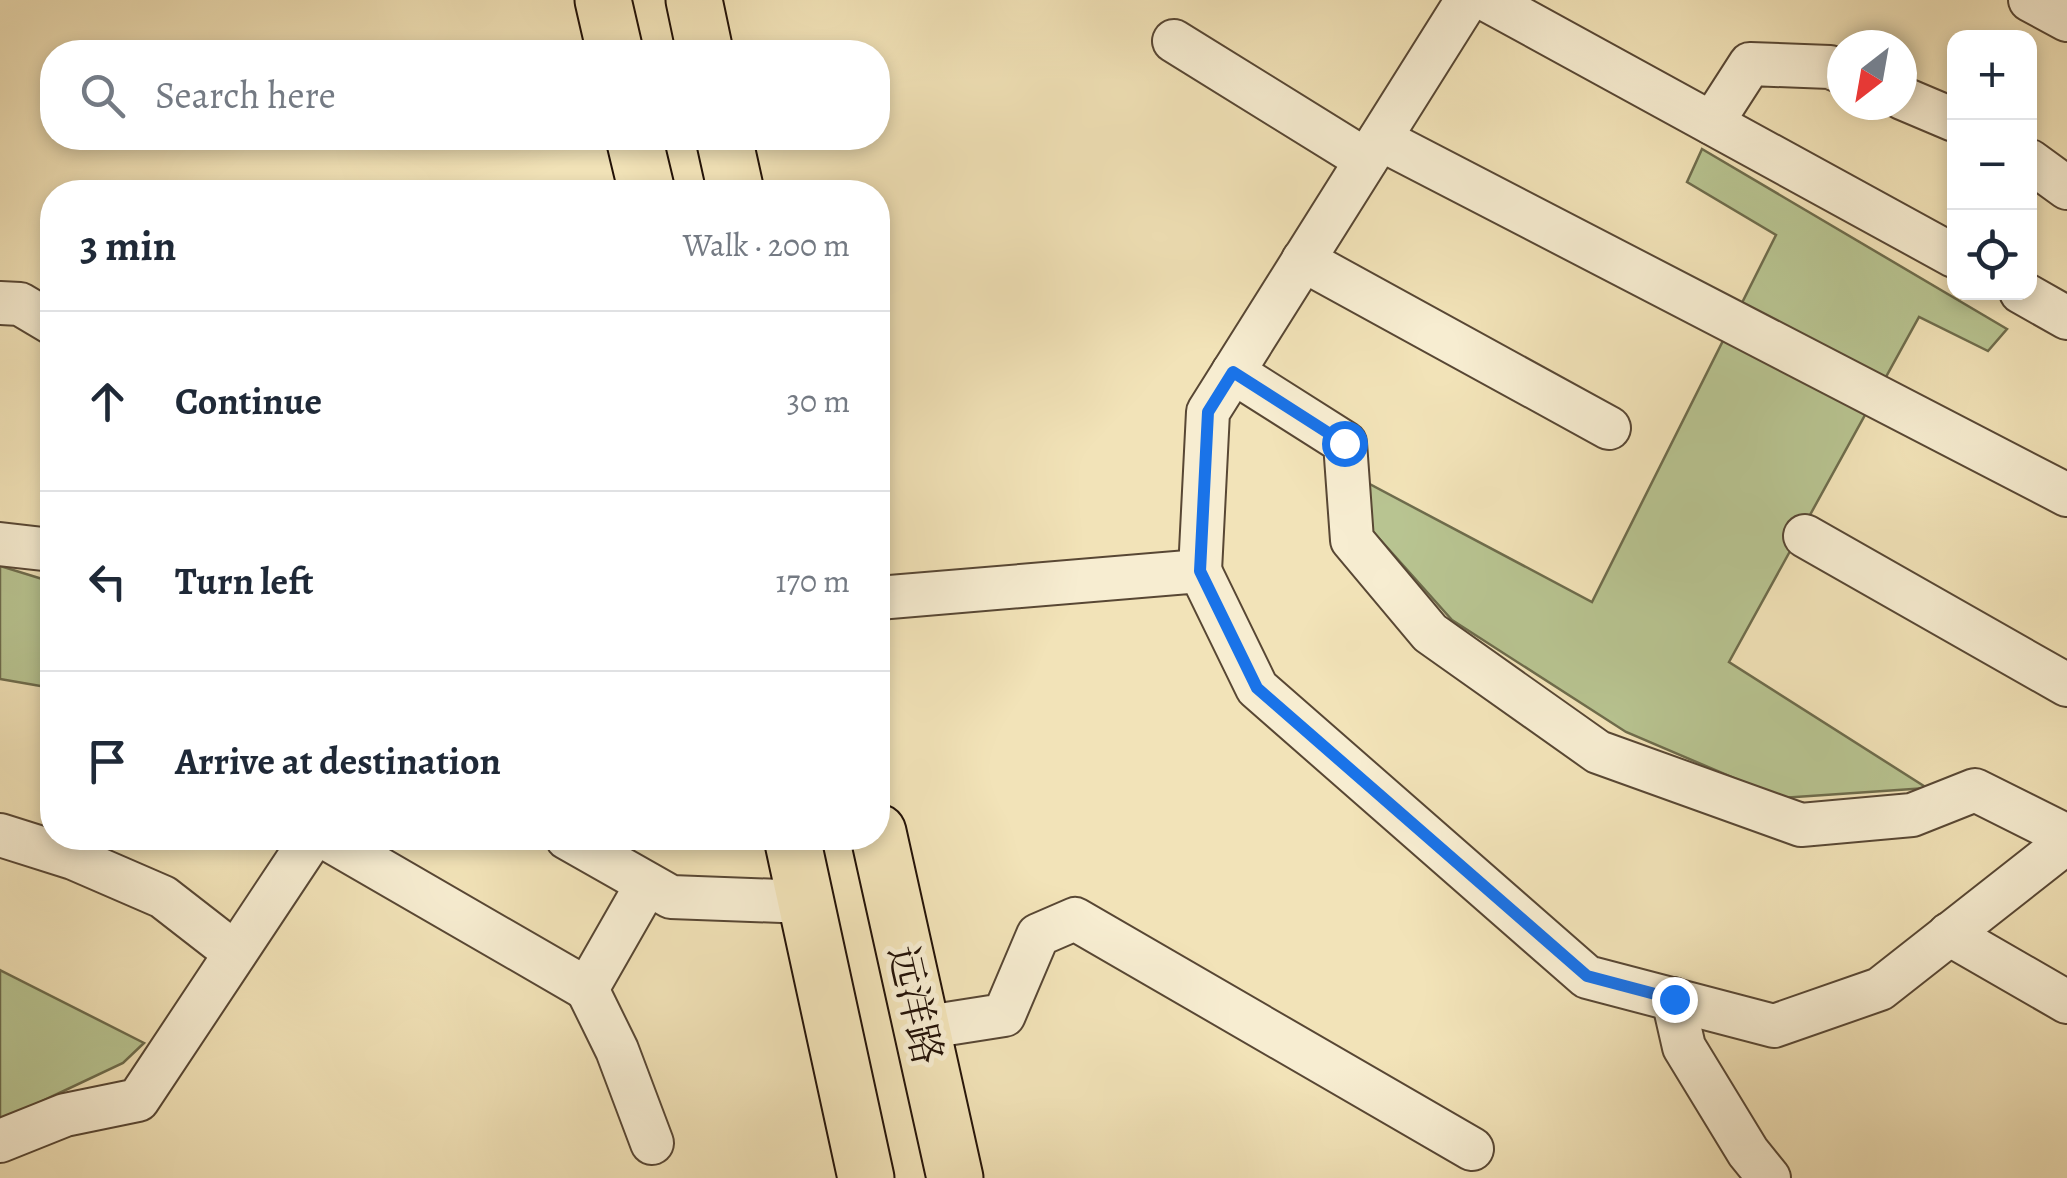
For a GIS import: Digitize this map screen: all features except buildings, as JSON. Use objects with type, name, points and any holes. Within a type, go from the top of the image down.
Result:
[{"type":"highway","points":[[603,0],[612,40]]},
{"type":"highway","points":[[694,0],[702,40]]},
{"type":"highway","points":[[637,150],[644,180]]},
{"type":"highway","points":[[727,150],[733,180]]},
{"type":"highway","points":[[795,850],[866,1178]]},
{"type":"highway","name":"远洋路","points":[[882,850],[954,1178]]},
{"type":"street","points":[[1233,372],[1344,443],[1352,540],[1430,633],[1598,752],[1801,825],[1912,815],[1975,790],[2067,839],[1880,989],[1774,1026],[1587,976],[1257,688],[1200,571],[1208,412],[1233,372],[1304,260],[1467,0]]},
{"type":"street","points":[[1487,0],[1947,252]]},
{"type":"street","points":[[2030,0],[2067,20]]},
{"type":"street","points":[[1174,41],[1373,149],[2067,495]]},
{"type":"street","points":[[1712,123],[1750,64],[1827,68]]},
{"type":"street","points":[[1917,104],[1947,117]]},
{"type":"street","points":[[2037,167],[2067,188]]},
{"type":"street","points":[[1304,260],[1609,428]]},
{"type":"street","points":[[2035,300],[2067,318]]},
{"type":"street","points":[[0,302],[20,304],[40,315]]},
{"type":"street","points":[[1805,536],[2067,685]]},
{"type":"street","points":[[0,544],[40,549]]},
{"type":"street","points":[[890,597],[1200,571]]},
{"type":"street","points":[[0,836],[40,848]]},
{"type":"street","points":[[46,850],[163,897],[235,953]]},
{"type":"street","points":[[0,1141],[65,1115],[138,1100],[304,850]]},
{"type":"street","points":[[347,850],[587,990],[617,1050],[652,1143]]},
{"type":"street","points":[[588,850],[671,898],[807,902]]},
{"type":"street","points":[[587,990],[647,884]]},
{"type":"street","points":[[921,1028],[1004,1015],[1038,935],[1074,920],[1472,1149]]},
{"type":"street","points":[[1950,934],[2067,1002]]},
{"type":"street","points":[[1674,999],[1684,1047],[1748,1152],[1769,1178]]},
{"type":"green space","points":[[1702,149],[1947,294],[1947,300],[1958,300],[2007,329],[1988,351],[1919,317],[1729,662],[1927,788],[1781,798],[1626,732],[1452,620],[1368,526],[1362,480],[1592,602],[1776,235],[1687,182]]},
{"type":"green space","points":[[0,566],[40,578],[40,686],[0,679]]},
{"type":"green space","points":[[0,970],[144,1043],[123,1063],[0,1121]]},
{"type":"route","points":[[1344,443],[1233,372],[1208,412],[1200,571],[1257,688],[1587,976],[1674,999]]}]
